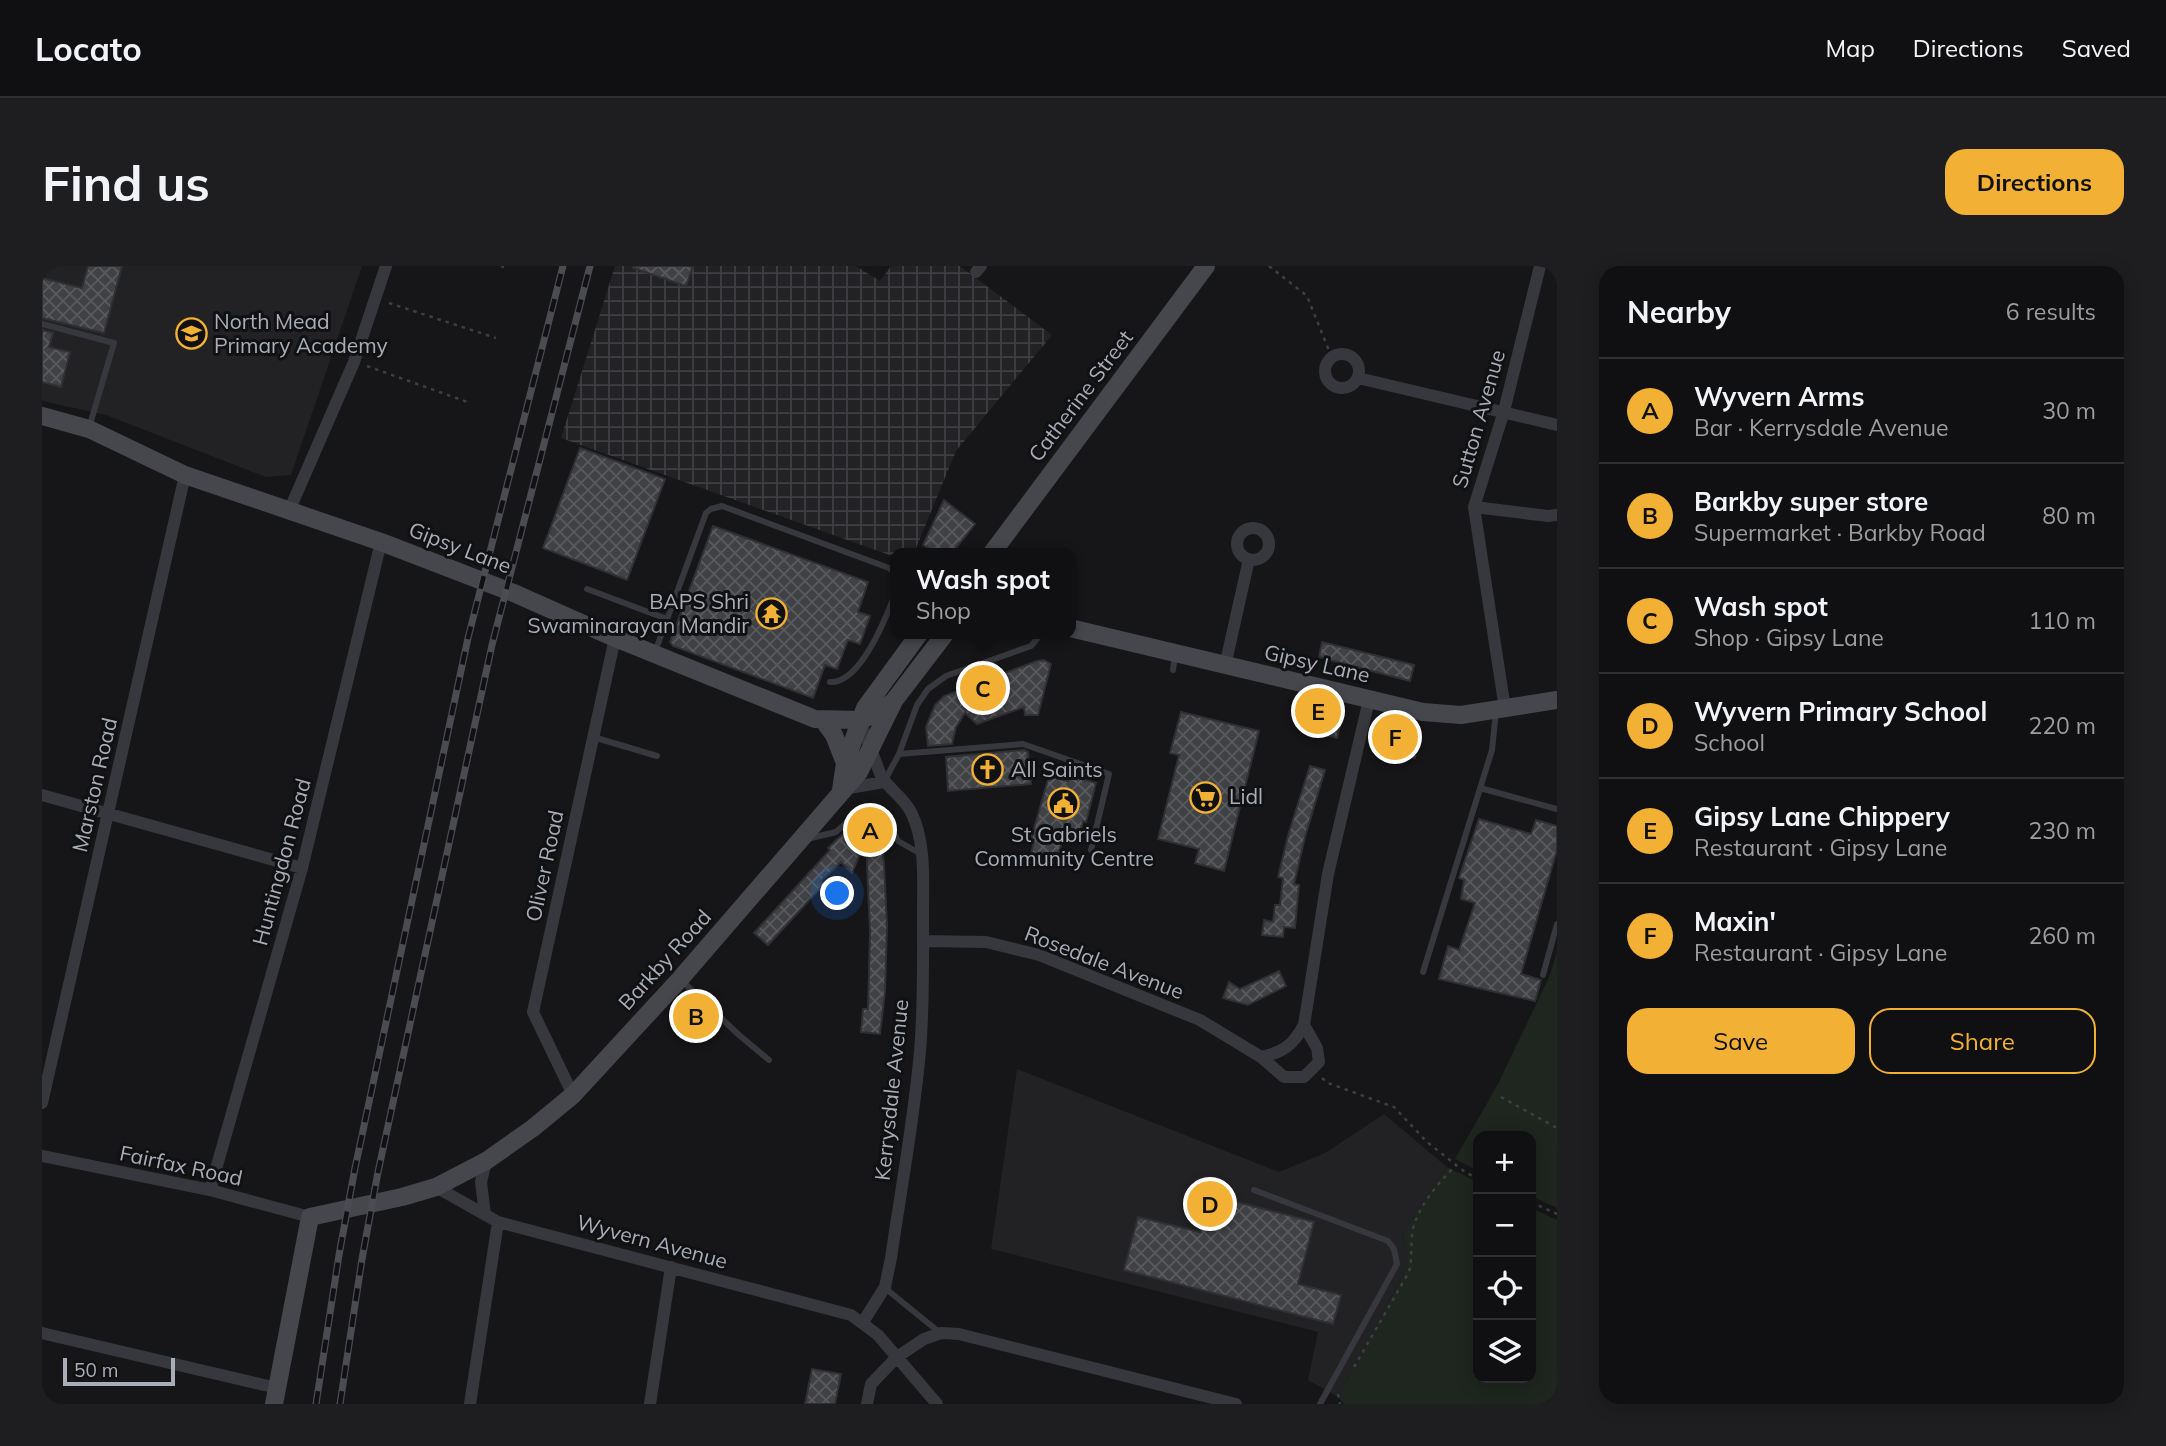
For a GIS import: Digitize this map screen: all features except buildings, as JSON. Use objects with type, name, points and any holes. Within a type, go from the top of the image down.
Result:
[{"type":"street","points":[[289,511],[354,362],[386,266]]},
{"type":"street","name":"Catherine Street","points":[[996,548],[1206,266]]},
{"type":"street","name":"Sutton Avenue","points":[[1501,710],[1475,507],[1504,411],[1540,266]]},
{"type":"street","points":[[1342,354],[1353,358],[1359,367],[1355,382],[1345,387],[1330,382],[1326,373],[1332,358],[1342,354]]},
{"type":"street","points":[[1358,378],[1557,425]]},
{"type":"street","name":"Gipsy Lane","points":[[42,416],[89,429],[185,475],[381,542],[516,594],[615,638],[803,715],[823,720],[860,720],[874,715],[893,702],[941,639]]},
{"type":"street","name":"Marston Road","points":[[42,1103],[185,475]]},
{"type":"street","points":[[1475,507],[1557,515]]},
{"type":"street","name":"Huntingdon Road","points":[[210,1190],[302,868],[381,542]]},
{"type":"street","points":[[1225,666],[1249,559]]},
{"type":"street","name":"Gipsy Lane","points":[[1076,630],[1174,662],[1225,666],[1442,714],[1461,715],[1557,700]]},
{"type":"street","name":"Oliver Road","points":[[573,1095],[533,1012],[615,638]]},
{"type":"street","points":[[860,720],[873,695],[915,639]]},
{"type":"street","points":[[1261,1057],[1280,1053],[1297,1037],[1304,1025],[1328,874],[1369,700]]},
{"type":"street","points":[[841,790],[859,772],[893,702]]},
{"type":"street","points":[[823,720],[834,736],[845,763]]},
{"type":"street","name":"Kerrysdale Avenue","points":[[860,720],[884,782],[897,792],[911,812],[919,836],[923,941],[920,1050],[885,1287],[877,1304],[863,1322]]},
{"type":"street","name":"Barkby Road","points":[[310,1217],[436,1187],[486,1161],[533,1128],[573,1095],[680,979],[801,841],[841,790],[845,763],[860,720]]},
{"type":"street","points":[[841,790],[884,782]]},
{"type":"street","points":[[42,795],[302,868]]},
{"type":"street","name":"Rosedale Avenue","points":[[923,941],[986,942],[1040,955],[1200,1020],[1261,1057],[1284,1077],[1304,1077],[1312,1069]]},
{"type":"street","points":[[1304,1025],[1317,1048],[1319,1062],[1312,1069]]},
{"type":"street","name":"Fairfax Road","points":[[42,1156],[210,1190],[310,1217]]},
{"type":"street","points":[[485,1215],[481,1182],[486,1161]]},
{"type":"street","name":"Wyvern Avenue","points":[[436,1187],[498,1222],[826,1307],[863,1322]]},
{"type":"street","points":[[42,1333],[275,1396],[310,1217]]},
{"type":"street","points":[[470,1404],[498,1222]]},
{"type":"street","points":[[650,1404],[671,1267]]},
{"type":"street","points":[[863,1322],[878,1335],[937,1404]]},
{"type":"street","points":[[867,1404],[871,1384],[897,1357],[924,1339],[941,1333],[959,1334],[1236,1404]]},
{"type":"lane","points":[[42,324],[114,343],[89,429]]},
{"type":"lane","points":[[654,654],[706,513],[716,507],[722,506],[890,569]]},
{"type":"lane","points":[[587,589],[667,619]]},
{"type":"lane","points":[[830,682],[840,682],[853,670],[879,634],[890,606]]},
{"type":"lane","points":[[884,782],[899,754],[917,705],[928,689],[946,676],[1031,646],[1037,639]]},
{"type":"lane","points":[[1423,972],[1492,750],[1501,710]]},
{"type":"lane","points":[[593,737],[657,756]]},
{"type":"lane","points":[[899,754],[1023,744],[1110,774],[1091,850]]},
{"type":"lane","points":[[1480,788],[1557,809]]},
{"type":"lane","points":[[801,841],[836,832],[856,814],[870,809],[887,819],[898,841],[921,853]]},
{"type":"lane","points":[[1543,975],[1557,924]]},
{"type":"lane","points":[[680,979],[769,1060]]},
{"type":"lane","points":[[1254,1190],[1388,1241],[1394,1249],[1396,1264],[1320,1404]]},
{"type":"lane","points":[[885,1287],[941,1333]]},
{"type":"path","points":[[1269,266],[1307,296],[1332,358]]},
{"type":"path","points":[[375,298],[496,338]]},
{"type":"path","points":[[354,362],[470,403]]},
{"type":"path","points":[[1312,1069],[1328,1083],[1394,1107],[1427,1142],[1473,1176]]},
{"type":"path","points":[[1501,1097],[1557,1128]]},
{"type":"path","points":[[1536,1204],[1557,1214]]},
{"type":"shaded area","name":"North Mead Primary Academy","points":[[42,266],[362,266],[291,475],[266,477],[106,415],[42,401]]},
{"type":"shaded area","points":[[615,266],[856,266],[880,281],[891,266],[960,266],[1052,335],[956,451],[916,548],[890,548],[890,555],[561,438]]},
{"type":"shaded area","points":[[1557,952],[1557,1208],[1536,1198],[1536,1131],[1473,1131],[1473,1168],[1455,1159],[1498,1084],[1550,975]]},
{"type":"shaded area","points":[[1017,1069],[1279,1172],[1325,1153],[1384,1114],[1447,1167],[1402,1235],[1407,1244],[1406,1270],[1338,1397],[1308,1380],[1318,1332],[991,1249]]},
{"type":"shaded area","points":[[1447,1167],[1473,1180],[1473,1383],[1536,1383],[1536,1210],[1557,1220],[1557,1404],[1344,1404],[1338,1397],[1406,1270],[1407,1252],[1402,1235]]},
{"type":"railway","points":[[316,1404],[355,1168],[468,638],[563,266]]},
{"type":"railway","points":[[340,1404],[378,1172],[492,645],[590,266]]},
{"type":"place","name":"North Mead Primary Academy","points":[[191,334]]},
{"type":"place","name":"BAPS Shri Swaminarayan Mandir","points":[[772,614]]},
{"type":"place","name":"Wash spot","points":[[983,688]]},
{"type":"place","name":"Gipsy Lane Chippery","points":[[1318,711]]},
{"type":"place","name":"Maxin'","points":[[1395,737]]},
{"type":"place","name":"All Saints","points":[[988,770]]},
{"type":"place","name":"Lidl","points":[[1206,797]]},
{"type":"place","name":"St Gabriels Community Centre","points":[[1064,803]]},
{"type":"place","name":"Wyvern Arms","points":[[870,830]]},
{"type":"place","name":"Barkby super store","points":[[696,1016]]},
{"type":"place","name":"Wyvern Primary School","points":[[1210,1204]]}]
